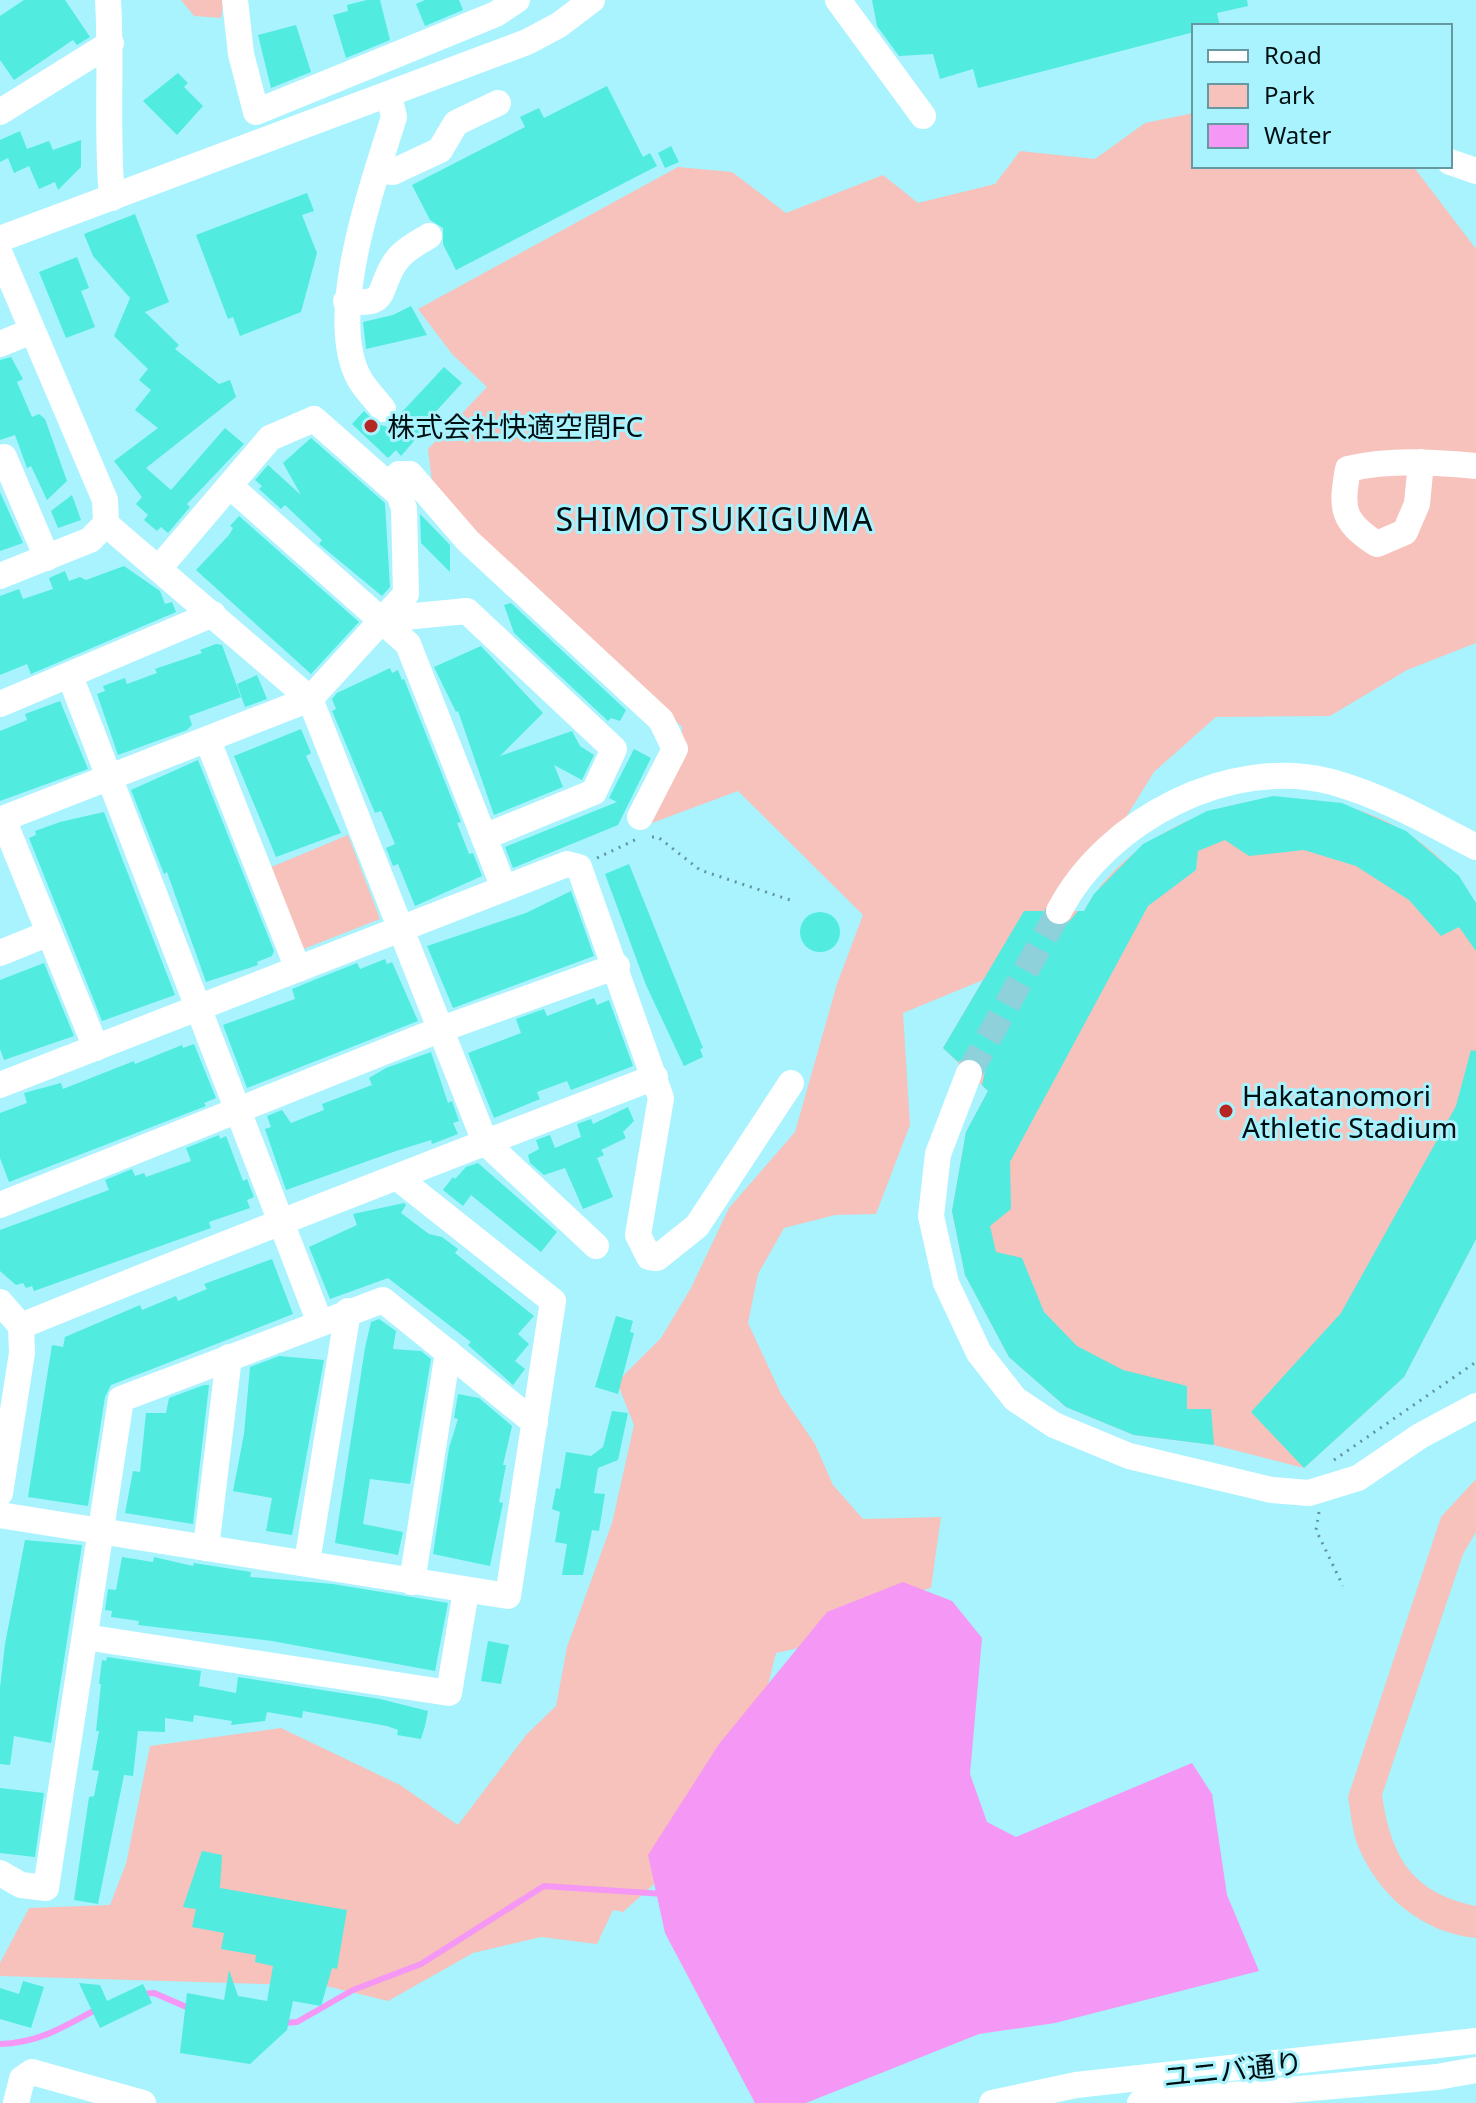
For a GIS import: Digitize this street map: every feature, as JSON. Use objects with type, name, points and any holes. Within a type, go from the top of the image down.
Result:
[{"type":"street","points":[[108,0],[111,43],[107,142],[112,198]]},
{"type":"street","points":[[235,0],[241,54],[256,112],[496,14],[517,0]]},
{"type":"street","points":[[0,239],[527,42],[559,25],[592,0]]},
{"type":"street","points":[[838,0],[923,116]]},
{"type":"street","points":[[0,112],[111,43]]},
{"type":"street","points":[[383,409],[359,379],[347,335],[346,301],[394,117],[389,96]]},
{"type":"street","points":[[378,170],[393,172],[440,150],[456,123],[498,103]]},
{"type":"street","points":[[1452,163],[1476,171]]},
{"type":"street","points":[[346,301],[362,303],[376,300],[382,294],[395,260],[429,236]]},
{"type":"street","points":[[0,254],[105,500],[106,524],[90,540],[0,576]]},
{"type":"street","points":[[0,344],[32,331]]},
{"type":"street","points":[[96,1048],[1,820],[310,699],[406,594],[404,508],[399,494],[314,419],[270,438],[160,567]]},
{"type":"street","points":[[0,458],[4,457],[47,558]]},
{"type":"street","points":[[1421,462],[1476,466]]},
{"type":"street","points":[[389,485],[399,474],[410,474],[468,541],[661,720],[675,749],[640,817]]},
{"type":"street","points":[[230,486],[408,644],[504,888]]},
{"type":"street","points":[[106,524],[160,567],[310,699],[485,1142],[596,1246]]},
{"type":"street","points":[[383,619],[467,611],[614,749],[594,792],[484,837]]},
{"type":"street","points":[[0,704],[213,614]]},
{"type":"street","points":[[70,676],[320,1323]]},
{"type":"street","points":[[208,741],[298,969]]},
{"type":"street","points":[[1059,911],[1117,839],[1150,815],[1211,786],[1277,776],[1330,782],[1396,806],[1476,847]]},
{"type":"street","points":[[0,1085],[567,864],[579,867],[617,966],[661,1098],[638,1235],[649,1257],[657,1258],[697,1226],[791,1083]]},
{"type":"street","points":[[0,953],[47,934]]},
{"type":"street","points":[[0,1205],[439,1030],[617,966]]},
{"type":"street","points":[[969,1073],[938,1154],[931,1216],[946,1283],[979,1353],[1015,1399],[1054,1425],[1129,1456],[1272,1490],[1309,1493],[1358,1478],[1420,1436],[1476,1406]]},
{"type":"street","points":[[21,1326],[280,1220],[398,1178],[655,1077]]},
{"type":"street","points":[[0,1515],[508,1596],[553,1301],[398,1178]]},
{"type":"street","points":[[0,1873],[21,1885],[46,1888],[121,1399],[383,1300],[535,1423]]},
{"type":"street","points":[[0,1302],[21,1326],[22,1353],[0,1493]]},
{"type":"street","points":[[307,1562],[348,1311]]},
{"type":"street","points":[[412,1582],[448,1352]]},
{"type":"street","points":[[206,1548],[229,1357]]},
{"type":"street","points":[[85,1637],[449,1693],[466,1591]]},
{"type":"street","name":"ユニバ通り","points":[[992,2103],[1076,2085],[1476,2041]]},
{"type":"street","name":"ユニバ通り","points":[[1140,2103],[1437,2077],[1476,2070]]},
{"type":"street","points":[[16,2103],[22,2079],[32,2072],[143,2103]]},
{"type":"path","points":[[579,867],[643,836],[658,837],[700,870],[790,900]]},
{"type":"path","points":[[1316,1530],[1343,1586]]},
{"type":"green space","points":[[181,0],[224,0],[221,18],[194,16]]},
{"type":"green space","points":[[1192,113],[1192,168],[1415,168],[1476,249],[1476,643],[1407,670],[1330,716],[1216,717],[1154,772],[1068,911],[1084,911],[1102,884],[1124,861],[1177,826],[1218,809],[1259,800],[1301,799],[1342,805],[1381,819],[1417,840],[1449,868],[1476,903],[1476,1239],[1404,1377],[1304,1468],[1214,1445],[1134,1435],[1066,1407],[1009,1357],[965,1275],[952,1211],[966,1132],[988,1091],[943,1048],[983,980],[903,1013],[910,1125],[876,1214],[835,1215],[784,1228],[758,1274],[748,1323],[781,1394],[815,1444],[833,1485],[863,1519],[941,1517],[931,1588],[858,1609],[817,1644],[776,1653],[757,1730],[665,1874],[623,1912],[613,1910],[597,1944],[541,1937],[473,1953],[388,2001],[326,1986],[0,1976],[0,1963],[29,1908],[110,1905],[126,1864],[150,1746],[281,1728],[400,1785],[458,1825],[526,1735],[556,1706],[567,1647],[612,1523],[634,1425],[617,1382],[661,1338],[691,1288],[729,1208],[795,1132],[837,984],[863,915],[738,791],[644,826],[681,752],[682,727],[505,564],[433,490],[428,449],[487,387],[452,354],[418,309],[678,167],[732,172],[786,213],[883,175],[918,203],[995,184],[1020,151],[1095,159],[1145,123]]},
{"type":"green space","points":[[348,835],[380,919],[301,950],[269,868]]},
{"type":"green space","points":[[1476,1479],[1476,1532],[1463,1554],[1382,1795],[1391,1837],[1408,1869],[1436,1892],[1476,1906],[1476,1938],[1456,1935],[1420,1920],[1390,1895],[1377,1880],[1358,1846],[1348,1797],[1441,1517]]},
{"type":"water","points":[[903,1582],[952,1601],[982,1638],[970,1774],[987,1822],[1016,1837],[1192,1763],[1212,1794],[1227,1895],[1259,1971],[1055,2023],[979,2034],[806,2103],[755,2103],[665,1933],[648,1855],[719,1744],[827,1612]]},
{"type":"building","points":[[24,0],[65,0],[90,37],[77,45],[73,40],[14,80],[0,60],[0,16]]},
{"type":"building","points":[[380,0],[390,40],[346,58],[333,15],[348,11],[347,5]]},
{"type":"building","points":[[425,0],[459,0],[463,10],[425,26],[416,4]]},
{"type":"building","points":[[872,0],[1247,0],[1248,6],[1217,13],[1220,24],[1192,24],[1192,33],[978,88],[973,69],[940,79],[933,54],[899,56],[877,26]]},
{"type":"building","points":[[296,25],[311,72],[271,88],[258,35]]},
{"type":"building","points":[[178,73],[188,83],[184,87],[203,106],[177,135],[143,101]]},
{"type":"building","points":[[607,86],[643,157],[650,153],[657,166],[456,270],[443,244],[443,228],[430,220],[412,185],[525,127],[520,117],[539,108],[544,118]]},
{"type":"building","points":[[20,131],[27,149],[49,141],[53,150],[81,140],[81,167],[58,190],[55,182],[39,189],[29,166],[14,173],[8,158],[0,162],[0,140]]},
{"type":"building","points":[[671,146],[679,162],[665,168],[658,153]]},
{"type":"building","points":[[307,193],[314,211],[302,215],[317,253],[301,312],[240,336],[233,317],[228,319],[196,235]]},
{"type":"building","points":[[135,214],[169,302],[145,312],[179,345],[175,349],[219,384],[230,380],[236,397],[146,468],[171,490],[225,428],[244,444],[187,504],[190,507],[168,533],[161,527],[157,531],[144,520],[148,515],[136,504],[142,497],[114,461],[158,428],[135,410],[151,390],[139,380],[148,369],[114,336],[130,298],[93,256],[84,234]]},
{"type":"building","points":[[77,257],[89,288],[81,291],[95,327],[66,338],[39,272]]},
{"type":"building","points":[[411,306],[427,335],[366,349],[363,322],[393,315]]},
{"type":"building","points":[[11,357],[23,379],[17,382],[32,417],[39,414],[45,419],[67,481],[47,500],[31,466],[27,468],[15,435],[0,440],[0,360]]},
{"type":"building","points":[[444,367],[462,383],[418,431],[420,434],[401,456],[396,450],[388,458],[352,424],[364,411],[377,424],[388,427]]},
{"type":"building","points":[[311,438],[385,503],[390,587],[382,596],[319,544],[322,540],[285,505],[281,509],[259,489],[262,486],[255,480],[268,465],[301,495],[283,463]]},
{"type":"building","points":[[0,492],[23,543],[0,551]]},
{"type":"building","points":[[72,495],[81,520],[58,528],[51,511]]},
{"type":"building","points":[[420,514],[450,545],[450,572],[421,543]]},
{"type":"building","points":[[239,516],[359,622],[311,674],[196,570],[229,535],[233,528],[230,526]]},
{"type":"building","points":[[124,566],[160,591],[165,604],[172,602],[176,612],[31,674],[27,664],[0,675],[0,596],[19,589],[23,599],[53,589],[49,578],[65,571],[69,581],[80,577],[86,580]]},
{"type":"building","points":[[511,603],[626,710],[620,721],[611,718],[608,721],[514,633],[504,605]]},
{"type":"building","points":[[222,645],[241,697],[189,716],[192,725],[187,730],[118,755],[97,694],[105,691],[103,686],[125,678],[127,684],[157,673],[155,669],[202,653],[200,650]]},
{"type":"building","points":[[481,646],[543,713],[500,756],[572,731],[580,746],[594,755],[582,780],[554,765],[563,787],[494,815],[458,711],[434,667]]},
{"type":"building","points":[[390,668],[392,673],[398,670],[404,679],[461,822],[457,823],[469,854],[473,853],[482,876],[415,906],[398,864],[393,866],[386,848],[395,844],[381,811],[375,813],[332,711],[336,709],[332,699],[337,693]]},
{"type":"building","points":[[257,675],[267,699],[245,707],[237,684]]},
{"type":"building","points":[[60,701],[88,769],[0,801],[0,731],[27,720],[25,714]]},
{"type":"building","points":[[301,729],[311,753],[306,756],[341,833],[276,857],[234,756]]},
{"type":"building","points":[[634,749],[651,758],[618,825],[513,868],[505,847],[617,802],[609,798]]},
{"type":"building","points":[[198,760],[274,951],[272,956],[257,962],[258,965],[206,982],[167,872],[164,874],[131,790]]},
{"type":"building","points":[[1273,796],[1342,803],[1406,831],[1459,876],[1476,903],[1476,951],[1459,927],[1441,936],[1409,900],[1356,866],[1304,850],[1249,856],[1225,840],[1198,851],[1196,870],[1148,906],[1010,1162],[1011,1209],[990,1226],[996,1252],[1022,1258],[1044,1312],[1077,1346],[1123,1370],[1187,1386],[1187,1409],[1211,1409],[1214,1445],[1134,1435],[1066,1407],[1009,1357],[965,1275],[952,1211],[966,1132],[988,1091],[982,1085],[985,1071],[981,1062],[967,1057],[958,1062],[943,1048],[1024,911],[1043,911],[1050,924],[1066,925],[1078,911],[1084,911],[1094,894],[1143,844],[1207,811]]},
{"type":"building","points":[[104,812],[175,995],[102,1021],[29,838],[36,835],[35,831],[60,822]]},
{"type":"building","points":[[629,864],[703,1048],[700,1049],[703,1057],[684,1066],[646,985],[605,874]]},
{"type":"building","points":[[571,891],[594,956],[453,1008],[427,946],[526,913]]},
{"type":"building","points":[[820,912],[834,918],[840,932],[834,946],[820,952],[806,946],[800,932],[806,918]]},
{"type":"building","points":[[385,959],[387,964],[392,962],[418,1021],[247,1088],[223,1025],[295,999],[292,989],[314,980],[357,963],[360,969]]},
{"type":"building","points":[[44,963],[74,1036],[4,1060],[0,1049],[0,980]]},
{"type":"building","points":[[594,998],[597,1005],[609,1000],[633,1066],[571,1090],[567,1081],[537,1092],[540,1099],[494,1118],[468,1053],[521,1033],[516,1019],[544,1009],[547,1016]]},
{"type":"building","points":[[194,1044],[216,1098],[204,1103],[206,1106],[9,1182],[0,1158],[0,1113],[27,1103],[24,1093],[61,1083],[63,1089],[134,1061],[135,1064],[182,1045],[183,1048]]},
{"type":"building","points":[[1471,1050],[1476,1051],[1476,1239],[1404,1377],[1304,1468],[1251,1412],[1341,1313],[1456,1106]]},
{"type":"building","points":[[431,1052],[448,1103],[452,1101],[459,1121],[453,1123],[458,1134],[432,1144],[431,1140],[396,1151],[286,1190],[265,1129],[271,1127],[267,1116],[282,1110],[291,1123],[324,1110],[322,1104],[372,1085],[369,1078],[386,1068]]},
{"type":"building","points":[[628,1107],[634,1121],[623,1132],[626,1138],[601,1150],[604,1155],[597,1158],[613,1197],[583,1209],[565,1168],[544,1175],[530,1163],[528,1155],[539,1149],[536,1140],[550,1135],[555,1148],[581,1137],[577,1124],[591,1119],[593,1124]]},
{"type":"building","points":[[219,1135],[220,1139],[226,1136],[243,1181],[247,1179],[254,1197],[247,1200],[250,1208],[209,1222],[211,1228],[34,1291],[32,1286],[26,1288],[23,1283],[16,1285],[0,1271],[0,1230],[109,1190],[105,1180],[132,1169],[135,1176],[144,1173],[146,1177],[191,1161],[186,1148]]},
{"type":"building","points":[[478,1163],[557,1232],[541,1252],[471,1195],[463,1206],[443,1190],[453,1177],[455,1179],[466,1167]]},
{"type":"building","points":[[406,1205],[401,1213],[429,1234],[442,1237],[458,1249],[455,1253],[534,1316],[518,1334],[529,1344],[515,1361],[525,1369],[513,1385],[468,1345],[471,1342],[388,1278],[330,1299],[309,1247],[357,1225],[353,1214]]},
{"type":"building","points":[[272,1259],[293,1314],[111,1385],[105,1397],[88,1506],[28,1497],[52,1345],[63,1347],[65,1337],[140,1305],[142,1310],[176,1296],[178,1301],[207,1289],[204,1284]]},
{"type":"building","points":[[616,1316],[633,1321],[630,1332],[634,1333],[618,1394],[595,1387]]},
{"type":"building","points":[[379,1319],[396,1331],[393,1349],[421,1351],[431,1359],[410,1484],[370,1479],[363,1524],[403,1532],[398,1555],[335,1543],[365,1348],[371,1322]]},
{"type":"building","points":[[279,1356],[324,1360],[292,1535],[266,1531],[272,1498],[233,1491],[244,1434],[250,1367]]},
{"type":"building","points":[[209,1385],[193,1524],[125,1513],[133,1471],[140,1472],[146,1413],[166,1413],[169,1398]]},
{"type":"building","points":[[458,1394],[479,1398],[512,1426],[503,1465],[506,1465],[499,1502],[503,1503],[490,1566],[433,1554],[449,1448],[458,1419],[454,1418]]},
{"type":"building","points":[[612,1411],[628,1413],[618,1460],[598,1468],[594,1493],[605,1494],[599,1531],[592,1530],[583,1575],[562,1575],[567,1544],[555,1542],[560,1512],[552,1509],[556,1488],[560,1489],[566,1452],[591,1456],[603,1447]]},
{"type":"building","points":[[25,1540],[82,1545],[51,1743],[14,1736],[10,1765],[0,1764],[0,1688]]},
{"type":"building","points":[[122,1557],[153,1562],[154,1557],[193,1566],[194,1563],[251,1572],[250,1577],[333,1584],[448,1603],[435,1671],[272,1641],[138,1625],[139,1621],[111,1617],[112,1611],[105,1610],[108,1589],[116,1590]]},
{"type":"building","points":[[488,1641],[509,1645],[501,1684],[481,1681]]},
{"type":"building","points":[[107,1657],[201,1671],[199,1686],[236,1693],[238,1677],[380,1699],[428,1711],[421,1739],[397,1735],[398,1730],[387,1726],[303,1711],[302,1718],[267,1712],[265,1721],[231,1725],[232,1721],[194,1715],[193,1722],[165,1718],[165,1732],[138,1731],[133,1776],[124,1775],[98,1904],[74,1900],[89,1797],[94,1796],[99,1771],[92,1770],[99,1731],[96,1731],[102,1660],[106,1661]]},
{"type":"building","points":[[0,1788],[44,1793],[35,1857],[0,1853]]},
{"type":"building","points":[[202,1851],[222,1855],[220,1888],[347,1910],[337,1969],[332,1968],[321,2006],[293,2001],[287,2030],[250,2064],[180,2053],[187,1993],[224,2000],[229,1970],[238,1996],[267,2001],[273,1966],[255,1962],[256,1955],[221,1949],[224,1933],[192,1927],[196,1909],[183,1907]]},
{"type":"building","points":[[23,1981],[44,1987],[31,2028],[0,2019],[0,1988],[19,1994]]},
{"type":"building","points":[[79,1983],[100,1985],[107,2001],[143,1984],[152,2003],[100,2028]]},
{"type":"waterway","points":[[284,2023],[297,2022],[353,1990],[421,1964],[544,1886],[664,1894]]},
{"type":"waterway","points":[[141,1994],[154,1993],[191,2009]]},
{"type":"waterway","points":[[0,2044],[39,2037],[97,2009]]},
{"type":"tunnel","points":[[969,1073],[1059,911]]},
{"type":"place","name":"株式会社快適空間FC","points":[[371,426]]},
{"type":"place","name":"Hakatanomori Athletic Stadium","points":[[1226,1111]]},
{"type":"district","name":"SHIMOTSUKIGUMA","points":[[715,518]]}]
